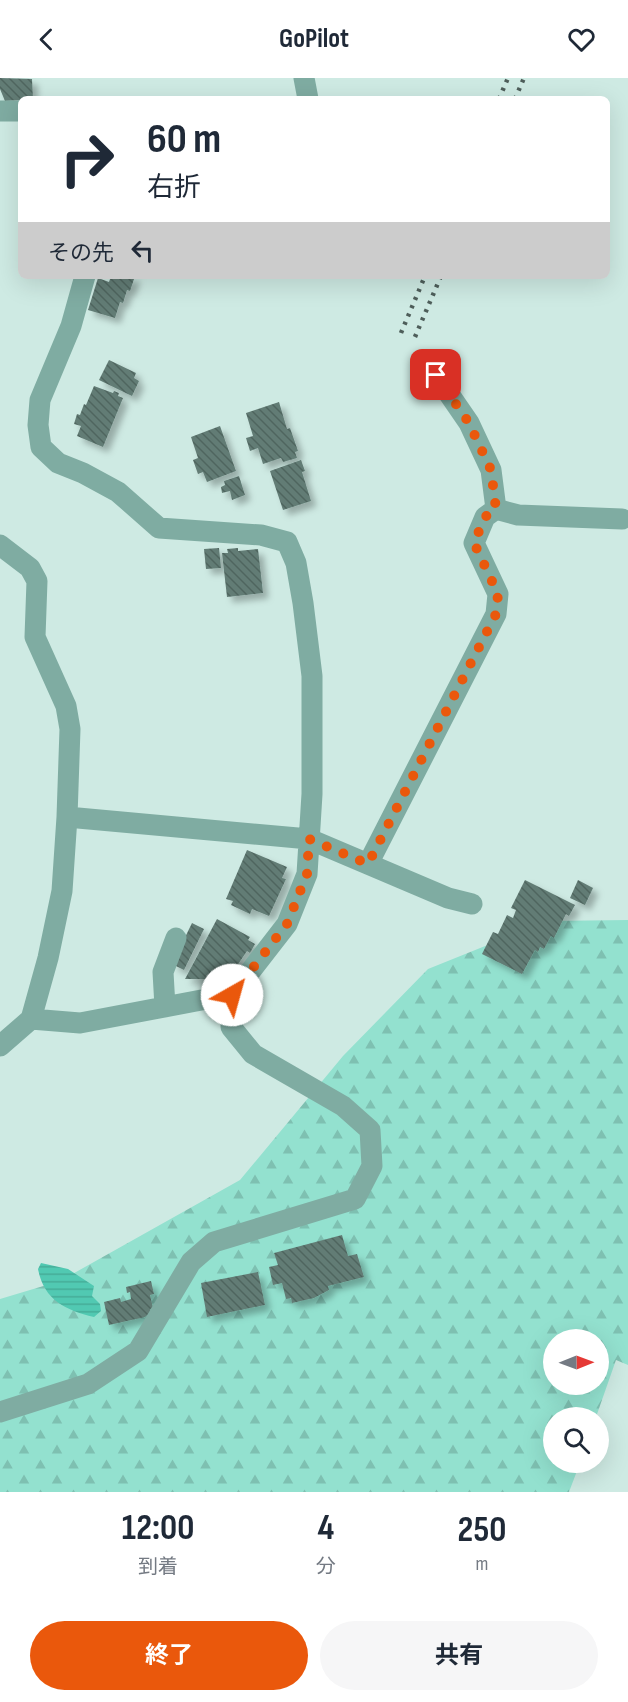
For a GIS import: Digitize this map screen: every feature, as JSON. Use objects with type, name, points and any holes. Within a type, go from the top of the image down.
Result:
[{"type":"street","points":[[304,78],[307,96]]},
{"type":"street","points":[[0,111],[18,111]]},
{"type":"street","points":[[0,1412],[88,1384],[138,1351],[191,1262],[214,1242],[356,1199],[372,1166],[370,1130],[343,1106],[253,1054],[231,1026],[233,994],[287,924],[307,874],[312,794],[312,676],[296,563],[287,542],[261,535],[159,528],[118,492],[83,473],[58,463],[41,447],[38,425],[40,400],[71,326],[84,279]]},
{"type":"street","points":[[436,375],[469,423],[491,470],[496,509]]},
{"type":"street","points":[[368,864],[496,614],[498,594],[474,543],[485,517],[496,509]]},
{"type":"street","points":[[496,509],[518,515],[622,519]]},
{"type":"street","points":[[0,545],[30,568],[37,581],[35,637],[66,706],[70,729],[62,891],[48,958],[31,1019],[0,1046]]},
{"type":"street","points":[[67,817],[309,839],[448,898],[472,904]]},
{"type":"street","points":[[165,1007],[163,972],[176,938]]},
{"type":"street","points":[[31,1019],[80,1023],[233,994]]},
{"type":"green space","points":[[628,920],[628,1365],[616,1360],[609,1380],[609,1329],[543,1329],[543,1395],[604,1395],[600,1407],[543,1407],[543,1473],[576,1473],[569,1492],[0,1492],[0,1299],[60,1281],[240,1180],[343,1056],[428,969],[547,921]]},
{"type":"shaded area","points":[[41,1263],[68,1269],[94,1286],[92,1296],[100,1304],[101,1311],[94,1317],[74,1311],[57,1302],[45,1289],[41,1280],[38,1269]]},
{"type":"building","points":[[0,78],[32,79],[33,96],[18,96],[18,100],[5,101],[0,89]]},
{"type":"building","points":[[98,279],[109,282],[110,279],[134,279],[123,303],[120,302],[115,318],[88,310]]},
{"type":"building","points":[[109,360],[136,373],[134,378],[139,381],[132,396],[99,380]]},
{"type":"building","points":[[94,386],[119,393],[118,396],[123,398],[103,447],[77,436],[81,426],[74,424],[77,414],[80,415]]},
{"type":"building","points":[[279,402],[287,429],[290,428],[298,451],[295,452],[297,458],[283,462],[281,458],[263,464],[258,448],[250,451],[246,438],[253,436],[246,413]]},
{"type":"building","points":[[220,426],[236,471],[207,482],[203,472],[198,474],[193,460],[198,458],[191,437]]},
{"type":"building","points":[[301,460],[305,471],[302,472],[311,501],[283,510],[270,471]]},
{"type":"building","points":[[239,476],[245,495],[232,500],[230,491],[222,493],[221,487],[225,485],[224,481]]},
{"type":"building","points":[[219,548],[221,568],[206,569],[204,549]]},
{"type":"building","points":[[238,548],[238,551],[258,549],[263,593],[227,597],[222,553],[228,553],[227,549]]},
{"type":"building","points":[[247,850],[287,867],[282,878],[286,879],[269,916],[252,909],[250,914],[231,905],[233,901],[226,899]]},
{"type":"building","points":[[525,880],[575,905],[569,916],[566,914],[554,938],[551,936],[544,949],[540,947],[538,952],[535,950],[522,974],[482,954],[493,932],[498,934],[507,915],[513,918],[516,910],[511,908]]},
{"type":"building","points":[[578,880],[593,888],[585,905],[570,898]]},
{"type":"building","points":[[217,919],[250,937],[248,940],[255,944],[250,953],[247,951],[228,979],[185,979]]},
{"type":"building","points":[[192,923],[204,929],[184,970],[172,964]]},
{"type":"building","points":[[342,1235],[348,1256],[357,1254],[364,1277],[328,1286],[329,1290],[314,1298],[292,1303],[291,1298],[286,1299],[282,1283],[273,1285],[269,1267],[278,1265],[274,1253]]},
{"type":"building","points":[[258,1272],[265,1305],[207,1317],[201,1283]]},
{"type":"building","points":[[151,1281],[154,1294],[150,1295],[153,1308],[150,1309],[151,1312],[145,1317],[109,1325],[104,1302],[120,1298],[121,1302],[131,1299],[126,1287]]},
{"type":"railway","points":[[500,96],[508,78]]},
{"type":"railway","points":[[516,96],[524,78]]},
{"type":"railway","points":[[401,333],[424,279]]},
{"type":"railway","points":[[415,337],[440,279]]},
{"type":"route","points":[[232,995],[287,924],[307,874],[309,839],[368,864],[496,614],[498,594],[474,543],[485,517],[496,509],[491,470],[469,423],[436,375]]}]
